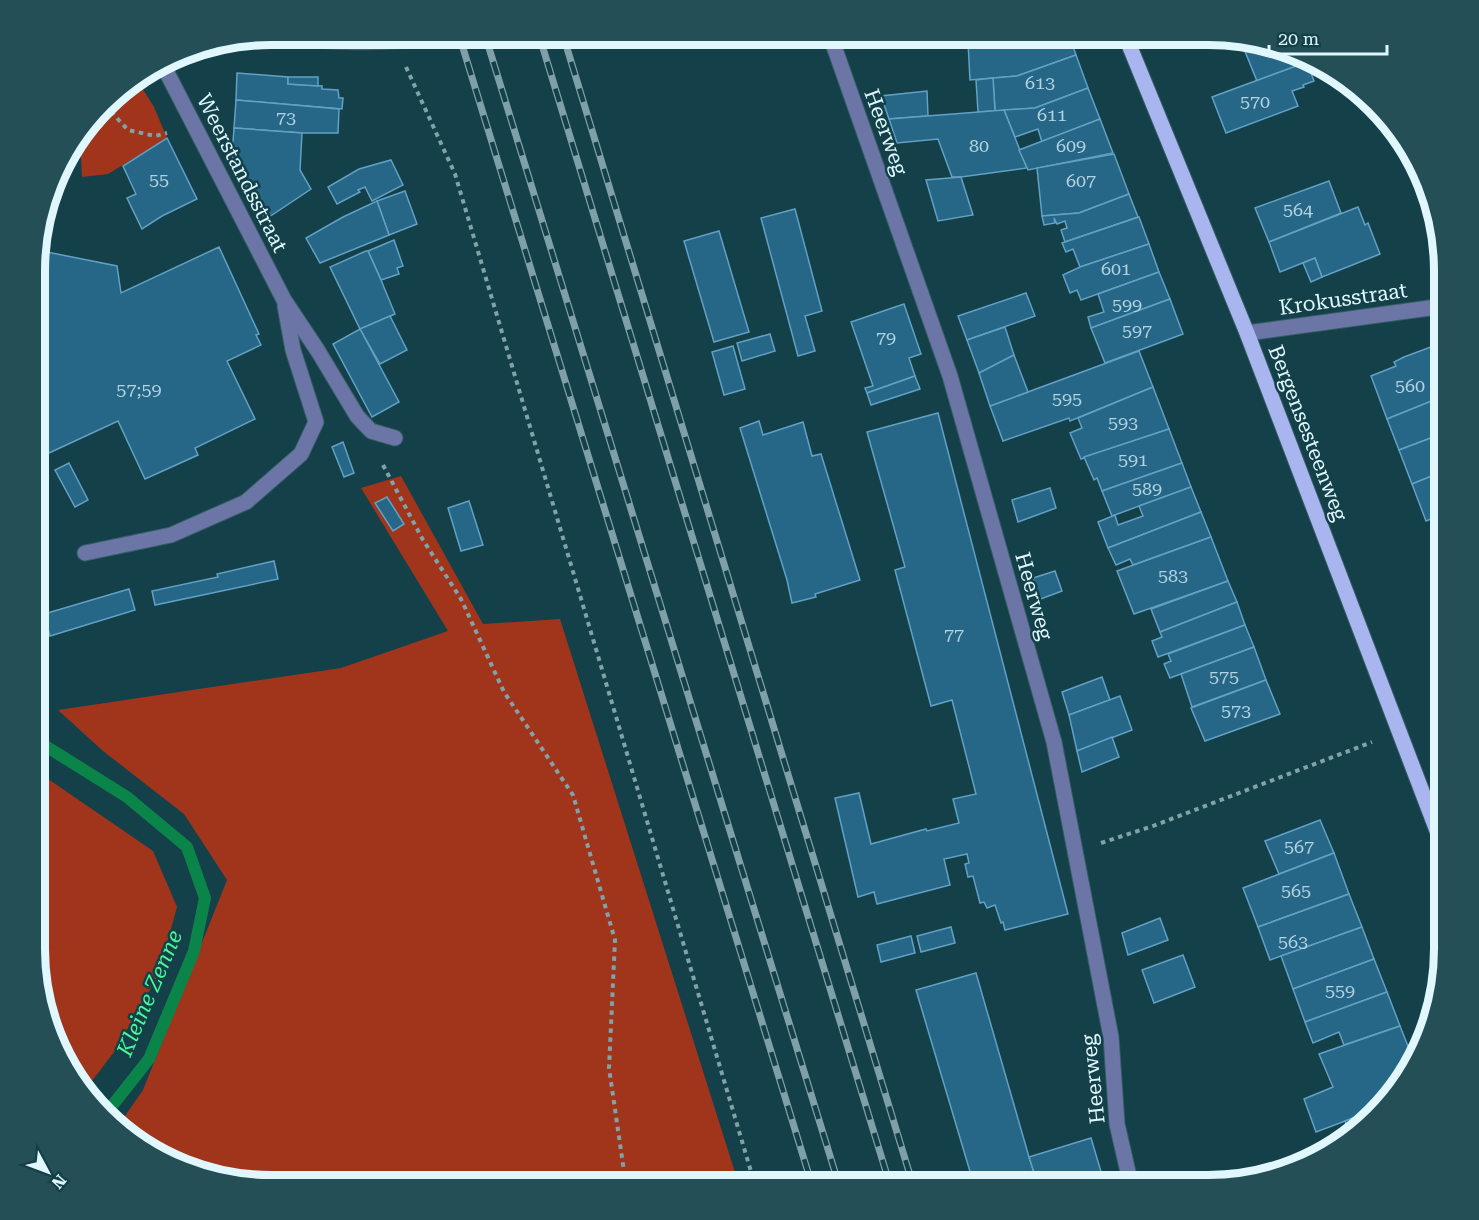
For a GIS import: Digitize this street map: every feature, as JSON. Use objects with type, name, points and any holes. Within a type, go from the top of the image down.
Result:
[{"type":"main road","name":"Bergensesteenweg","points":[[1129,45],[1247,333],[1434,823]]},
{"type":"street","name":"Heerweg","points":[[834,45],[950,376],[1054,742],[1111,1037],[1117,1124],[1129,1175]]},
{"type":"street","name":"Weerstandsstraat","points":[[166,71],[284,300]]},
{"type":"street","points":[[284,300],[357,416],[371,431],[395,438]]},
{"type":"street","points":[[85,553],[171,535],[246,502],[302,454],[316,422],[293,350],[284,300]]},
{"type":"street","name":"Krokusstraat","points":[[1247,333],[1434,307]]},
{"type":"path","points":[[395,45],[455,174],[752,1175]]},
{"type":"path","points":[[111,111],[128,130],[155,136],[193,125]]},
{"type":"path","points":[[371,431],[372,446],[423,540],[461,600],[504,692],[573,795],[615,940],[609,1068],[625,1175]]},
{"type":"path","points":[[1099,843],[1153,826],[1399,732]]},
{"type":"shaded area","points":[[141,86],[154,107],[167,138],[108,174],[82,177],[81,149],[83,145],[111,111]]},
{"type":"shaded area","points":[[401,476],[483,624],[560,619],[736,1175],[256,1175],[227,1171],[185,1158],[145,1137],[123,1119],[143,1090],[227,880],[184,814],[103,751],[58,710],[341,668],[448,631],[361,488]]},
{"type":"shaded area","points":[[45,777],[153,851],[177,907],[158,976],[114,1052],[90,1084],[68,1049],[49,993],[45,964]]},
{"type":"building","points":[[968,45],[1072,45],[1076,55],[1017,76],[970,80]]},
{"type":"building","points":[[1244,48],[1281,57],[1301,65],[1257,81]]},
{"type":"building","points":[[1076,55],[1088,88],[1035,108],[995,111],[993,78],[1017,76]]},
{"type":"building","points":[[1300,65],[1310,69],[1314,81],[1292,91],[1298,106],[1226,133],[1212,97]]},
{"type":"building","points":[[237,73],[288,77],[288,84],[322,86],[322,89],[338,90],[339,98],[343,98],[342,109],[236,100]]},
{"type":"building","points":[[288,77],[318,77],[318,86],[288,84]]},
{"type":"building","points":[[993,78],[995,111],[978,112],[976,80]]},
{"type":"building","points":[[1088,88],[1100,119],[1042,142],[1038,129],[1015,137],[1004,110],[1035,108]]},
{"type":"building","points":[[927,91],[928,116],[889,119],[881,96]]},
{"type":"building","points":[[236,100],[339,109],[338,133],[234,128]]},
{"type":"building","points":[[1004,110],[1027,168],[961,177],[952,177],[938,139],[897,143],[889,119]]},
{"type":"building","points":[[1100,119],[1113,153],[1028,170],[1019,150]]},
{"type":"building","points":[[234,128],[302,133],[300,170],[311,189],[266,219],[242,182],[232,156]]},
{"type":"building","points":[[167,138],[197,199],[162,216],[142,229],[127,198],[136,194],[123,166]]},
{"type":"building","points":[[1114,154],[1129,194],[1079,213],[1042,216],[1037,168]]},
{"type":"building","points":[[391,160],[403,185],[372,201],[365,187],[337,204],[328,187],[359,169]]},
{"type":"building","points":[[961,177],[973,215],[938,221],[926,180]]},
{"type":"building","points":[[1329,181],[1341,213],[1269,242],[1255,208]]},
{"type":"building","points":[[405,191],[417,224],[389,235],[377,201]]},
{"type":"building","points":[[1129,194],[1138,217],[1065,242],[1061,230],[1067,228],[1065,221],[1057,224],[1054,218],[1055,223],[1044,225],[1042,216],[1079,213]]},
{"type":"building","points":[[377,201],[389,235],[320,263],[306,238]]},
{"type":"building","points":[[1358,207],[1365,225],[1368,223],[1380,254],[1322,277],[1315,258],[1280,272],[1269,242]]},
{"type":"building","points":[[795,209],[822,311],[805,316],[815,351],[798,356],[761,218]]},
{"type":"building","points":[[1139,217],[1149,244],[1080,267],[1073,249],[1066,252],[1062,243]]},
{"type":"building","points":[[719,231],[749,332],[714,342],[684,241]]},
{"type":"building","points":[[394,240],[403,266],[397,268],[399,274],[381,280],[368,251]]},
{"type":"building","points":[[1149,244],[1159,272],[1081,300],[1077,290],[1070,293],[1063,275]]},
{"type":"building","points":[[219,247],[259,334],[256,335],[261,345],[227,361],[255,419],[195,448],[198,455],[145,479],[118,421],[45,455],[46,252],[117,266],[121,293]]},
{"type":"building","points":[[368,251],[395,314],[360,329],[330,267]]},
{"type":"building","points":[[1315,258],[1322,277],[1311,282],[1303,263]]},
{"type":"building","points":[[1159,272],[1170,299],[1091,328],[1088,317],[1104,312],[1098,294]]},
{"type":"building","points":[[1026,293],[1035,316],[967,340],[958,316]]},
{"type":"building","points":[[1170,299],[1183,334],[1105,363],[1091,328]]},
{"type":"building","points":[[904,304],[921,354],[909,358],[915,376],[867,393],[865,388],[873,386],[851,322]]},
{"type":"building","points":[[390,316],[407,350],[380,364],[360,329]]},
{"type":"building","points":[[1005,327],[1014,355],[979,373],[967,340]]},
{"type":"building","points":[[360,329],[399,402],[372,417],[333,344]]},
{"type":"building","points":[[770,334],[775,351],[742,361],[737,343]]},
{"type":"building","points":[[733,346],[745,389],[724,395],[712,352]]},
{"type":"building","points":[[1434,346],[1434,400],[1387,419],[1371,376],[1396,366],[1394,362]]},
{"type":"building","points":[[1139,351],[1153,387],[1070,421],[1069,418],[1003,441],[990,406]]},
{"type":"building","points":[[1014,355],[1028,392],[990,406],[979,373]]},
{"type":"building","points":[[915,376],[920,389],[871,405],[867,393]]},
{"type":"building","points":[[1153,387],[1169,429],[1081,459],[1070,433],[1082,428],[1078,418]]},
{"type":"building","points":[[1434,400],[1434,437],[1399,450],[1387,419]]},
{"type":"building","points":[[938,413],[1068,914],[1005,930],[995,905],[987,908],[984,902],[980,903],[973,876],[968,877],[965,864],[969,863],[967,854],[944,859],[950,885],[877,904],[874,892],[858,897],[835,798],[859,793],[871,844],[926,829],[927,831],[959,823],[953,799],[976,794],[952,700],[931,706],[895,570],[905,567],[867,432]]},
{"type":"building","points":[[759,421],[763,435],[803,422],[812,456],[821,454],[860,580],[815,594],[816,597],[792,603],[740,428]]},
{"type":"building","points":[[1169,429],[1182,463],[1102,491],[1097,478],[1094,480],[1084,457]]},
{"type":"building","points":[[1434,437],[1434,475],[1412,484],[1399,450]]},
{"type":"building","points":[[343,442],[354,473],[344,477],[332,447]]},
{"type":"building","points":[[69,463],[88,500],[75,507],[55,470]]},
{"type":"building","points":[[1182,463],[1191,487],[1112,516],[1102,491]]},
{"type":"building","points":[[1434,475],[1434,518],[1426,521],[1412,484]]},
{"type":"building","points":[[1191,487],[1201,512],[1108,548],[1098,522],[1115,515],[1118,525],[1143,516],[1139,506]]},
{"type":"building","points":[[1050,488],[1056,508],[1018,522],[1012,500]]},
{"type":"building","points":[[387,497],[404,524],[393,531],[375,503]]},
{"type":"building","points":[[469,501],[483,545],[461,551],[448,508]]},
{"type":"building","points":[[1201,512],[1211,537],[1133,565],[1130,559],[1116,565],[1108,548]]},
{"type":"building","points":[[1211,537],[1228,581],[1134,614],[1117,571]]},
{"type":"building","points":[[274,561],[278,579],[155,605],[152,591],[218,577],[217,574]]},
{"type":"building","points":[[1055,571],[1062,591],[1038,600],[1033,578]]},
{"type":"building","points":[[1228,581],[1237,602],[1160,632],[1151,609]]},
{"type":"building","points":[[129,589],[135,610],[50,636],[45,614]]},
{"type":"building","points":[[1237,602],[1245,625],[1158,657],[1152,641],[1162,637],[1160,632]]},
{"type":"building","points":[[1245,625],[1254,647],[1170,678],[1164,664],[1171,661],[1168,654]]},
{"type":"building","points":[[1254,647],[1266,680],[1192,707],[1181,674]]},
{"type":"building","points":[[1102,677],[1110,700],[1069,715],[1062,692]]},
{"type":"building","points":[[1266,680],[1280,714],[1205,741],[1191,708]]},
{"type":"building","points":[[1120,696],[1132,730],[1077,751],[1069,715]]},
{"type":"building","points":[[1112,737],[1119,757],[1082,772],[1077,751]]},
{"type":"building","points":[[1320,820],[1334,853],[1279,874],[1265,841]]},
{"type":"building","points":[[1334,853],[1349,894],[1258,927],[1243,888]]},
{"type":"building","points":[[1349,894],[1362,927],[1270,960],[1258,927]]},
{"type":"building","points":[[1160,918],[1168,940],[1128,955],[1122,933]]},
{"type":"building","points":[[951,927],[955,943],[921,952],[917,936]]},
{"type":"building","points":[[1362,927],[1374,959],[1293,989],[1281,956]]},
{"type":"building","points":[[911,936],[915,953],[881,962],[877,945]]},
{"type":"building","points":[[1183,955],[1195,987],[1154,1003],[1142,970]]},
{"type":"building","points":[[1374,959],[1387,992],[1305,1022],[1293,989]]},
{"type":"building","points":[[976,973],[1035,1175],[971,1175],[916,990]]},
{"type":"building","points":[[1387,992],[1400,1026],[1344,1045],[1339,1032],[1313,1043],[1305,1022]]},
{"type":"building","points":[[1400,1026],[1410,1051],[1387,1087],[1361,1115],[1316,1132],[1304,1099],[1333,1087],[1319,1054]]},
{"type":"building","points":[[1362,1115],[1347,1127],[1345,1121]]},
{"type":"building","points":[[1091,1138],[1102,1175],[1035,1175],[1029,1157]]},
{"type":"waterway","name":"Kleine Zenne","points":[[45,746],[127,797],[187,847],[205,898],[194,951],[149,1059],[110,1108]]},
{"type":"railway","points":[[462,45],[809,1175]]},
{"type":"railway","points":[[488,45],[836,1175]]},
{"type":"railway","points":[[542,45],[887,1175]]},
{"type":"railway","points":[[566,45],[910,1175]]}]
